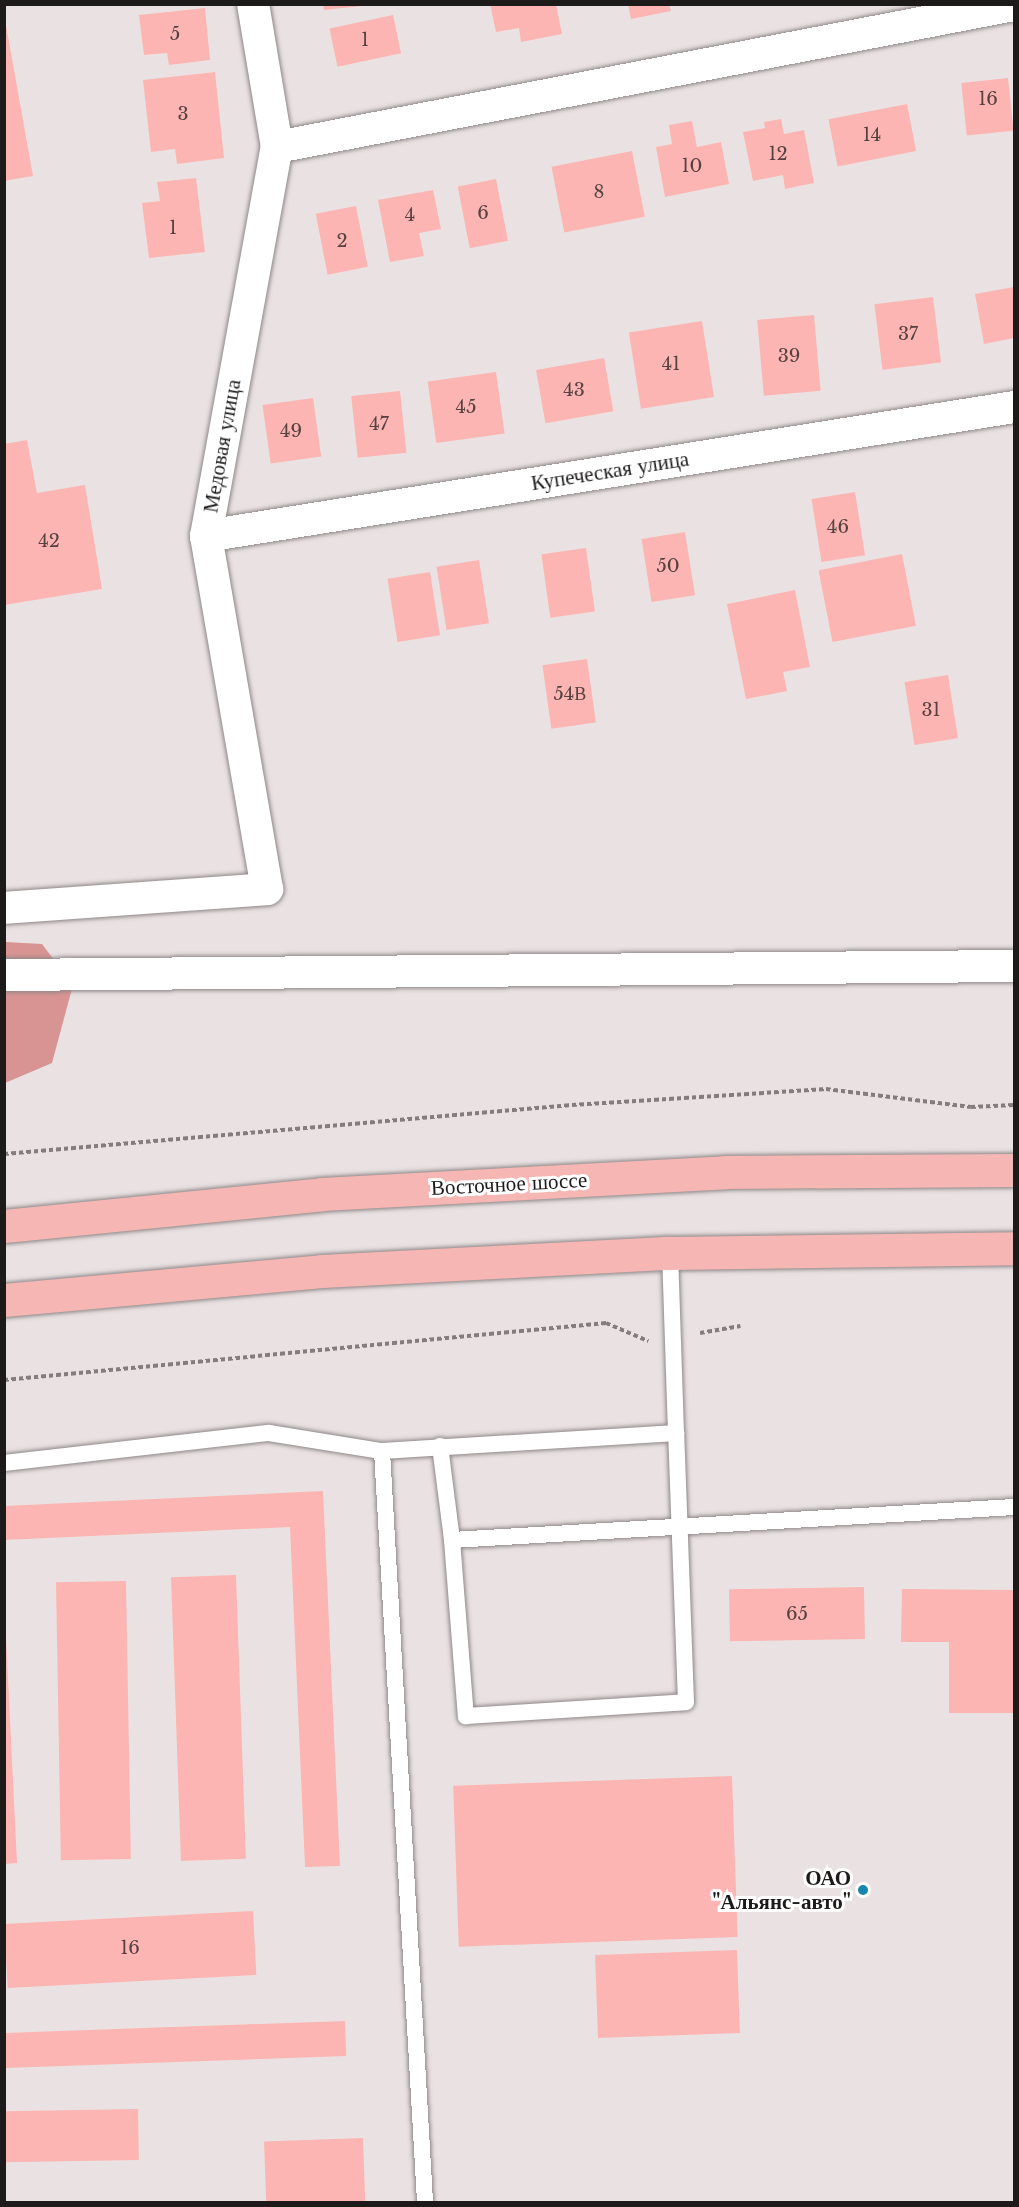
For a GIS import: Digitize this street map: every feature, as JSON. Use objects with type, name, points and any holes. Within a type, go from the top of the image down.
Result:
[{"type":"highway","name":"Восточное шоссе","points":[[4,1226],[334,1194],[725,1172],[1014,1170]]},
{"type":"highway","points":[[4,1300],[322,1271],[670,1253],[1014,1248]]},
{"type":"street","name":"Медовая улица","points":[[4,908],[267,889],[206,536],[276,147],[253,4]]},
{"type":"street","points":[[276,147],[1014,5]]},
{"type":"street","name":"Купеческая улица","points":[[206,536],[1014,407]]},
{"type":"street","points":[[4,975],[1014,966]]},
{"type":"lane","points":[[440,1446],[452,1540],[466,1716],[686,1702],[670,1253]]},
{"type":"lane","points":[[4,1463],[269,1433],[382,1451],[676,1433]]},
{"type":"lane","points":[[382,1451],[426,2202]]},
{"type":"lane","points":[[452,1540],[1014,1507]]},
{"type":"path","points":[[4,1154],[572,1105],[826,1089],[971,1107],[1014,1105]]},
{"type":"path","points":[[4,1380],[606,1323],[649,1342],[740,1326]]},
{"type":"shaded area","points":[[5,942],[42,944],[73,985],[52,1063],[5,1083]]},
{"type":"building","points":[[323,4],[362,4],[362,6],[324,10]]},
{"type":"building","points":[[490,4],[556,4],[562,34],[521,42],[519,28],[496,32]]},
{"type":"building","points":[[628,4],[669,4],[671,11],[631,19]]},
{"type":"building","points":[[205,8],[210,60],[169,65],[167,53],[144,55],[139,15]]},
{"type":"building","points":[[4,14],[33,176],[4,181]]},
{"type":"building","points":[[393,15],[401,53],[338,67],[329,29]]},
{"type":"building","points":[[215,72],[224,158],[177,164],[175,149],[151,152],[143,80]]},
{"type":"building","points":[[1008,78],[1014,131],[967,136],[961,83]]},
{"type":"building","points":[[907,104],[916,151],[838,166],[828,119]]},
{"type":"building","points":[[781,119],[784,134],[804,130],[814,183],[785,189],[783,175],[753,181],[743,132],[765,128],[764,122]]},
{"type":"building","points":[[692,121],[697,147],[721,142],[729,184],[665,197],[656,147],[672,144],[669,125]]},
{"type":"building","points":[[632,151],[645,217],[564,232],[552,167]]},
{"type":"building","points":[[196,178],[205,252],[149,258],[142,203],[160,201],[157,182]]},
{"type":"building","points":[[496,179],[508,241],[470,248],[458,186]]},
{"type":"building","points":[[433,190],[441,229],[419,233],[424,256],[390,262],[378,200]]},
{"type":"building","points":[[356,206],[368,267],[328,275],[316,214]]},
{"type":"building","points":[[1014,287],[1014,338],[984,344],[975,294]]},
{"type":"building","points":[[933,297],[941,363],[882,370],[874,304]]},
{"type":"building","points":[[814,315],[821,391],[764,396],[757,320]]},
{"type":"building","points":[[702,321],[714,397],[641,409],[629,333]]},
{"type":"building","points":[[604,358],[613,411],[545,423],[536,370]]},
{"type":"building","points":[[496,372],[505,433],[436,443],[428,382]]},
{"type":"building","points":[[400,391],[406,453],[358,458],[351,396]]},
{"type":"building","points":[[313,398],[321,456],[271,464],[262,405]]},
{"type":"building","points":[[27,440],[37,493],[85,485],[102,589],[4,605],[4,444]]},
{"type":"building","points":[[855,492],[865,555],[822,562],[812,499]]},
{"type":"building","points":[[685,532],[695,595],[652,602],[642,539]]},
{"type":"building","points":[[586,548],[595,611],[550,618],[541,554]]},
{"type":"building","points":[[902,554],[916,626],[832,642],[819,570]]},
{"type":"building","points":[[479,560],[489,623],[447,630],[437,567]]},
{"type":"building","points":[[430,572],[440,635],[398,642],[388,579]]},
{"type":"building","points":[[795,590],[810,667],[783,672],[787,691],[746,699],[727,604]]},
{"type":"building","points":[[587,659],[596,722],[551,729],[542,665]]},
{"type":"building","points":[[948,675],[958,738],[915,745],[905,682]]},
{"type":"building","points":[[323,1491],[340,1866],[305,1867],[290,1527],[4,1540],[4,1506]]},
{"type":"building","points":[[236,1575],[246,1859],[181,1861],[171,1577]]},
{"type":"building","points":[[126,1581],[131,1859],[61,1860],[56,1582]]},
{"type":"building","points":[[864,1587],[865,1639],[730,1641],[729,1589]]},
{"type":"building","points":[[902,1589],[1014,1590],[1014,1713],[949,1713],[949,1642],[901,1642]]},
{"type":"building","points":[[4,1597],[17,1863],[4,1864]]},
{"type":"building","points":[[732,1776],[738,1937],[459,1947],[453,1786]]},
{"type":"building","points":[[253,1911],[256,1975],[8,1988],[4,1924]]},
{"type":"building","points":[[737,1950],[740,2033],[598,2038],[595,1955]]},
{"type":"building","points":[[345,2021],[346,2056],[5,2068],[4,2033]]},
{"type":"building","points":[[138,2109],[139,2160],[5,2162],[4,2111]]},
{"type":"building","points":[[363,2138],[365,2202],[266,2202],[264,2141]]},
{"type":"place","name":"ОАО \"Альянс-авто\"","points":[[863,1890]]}]
